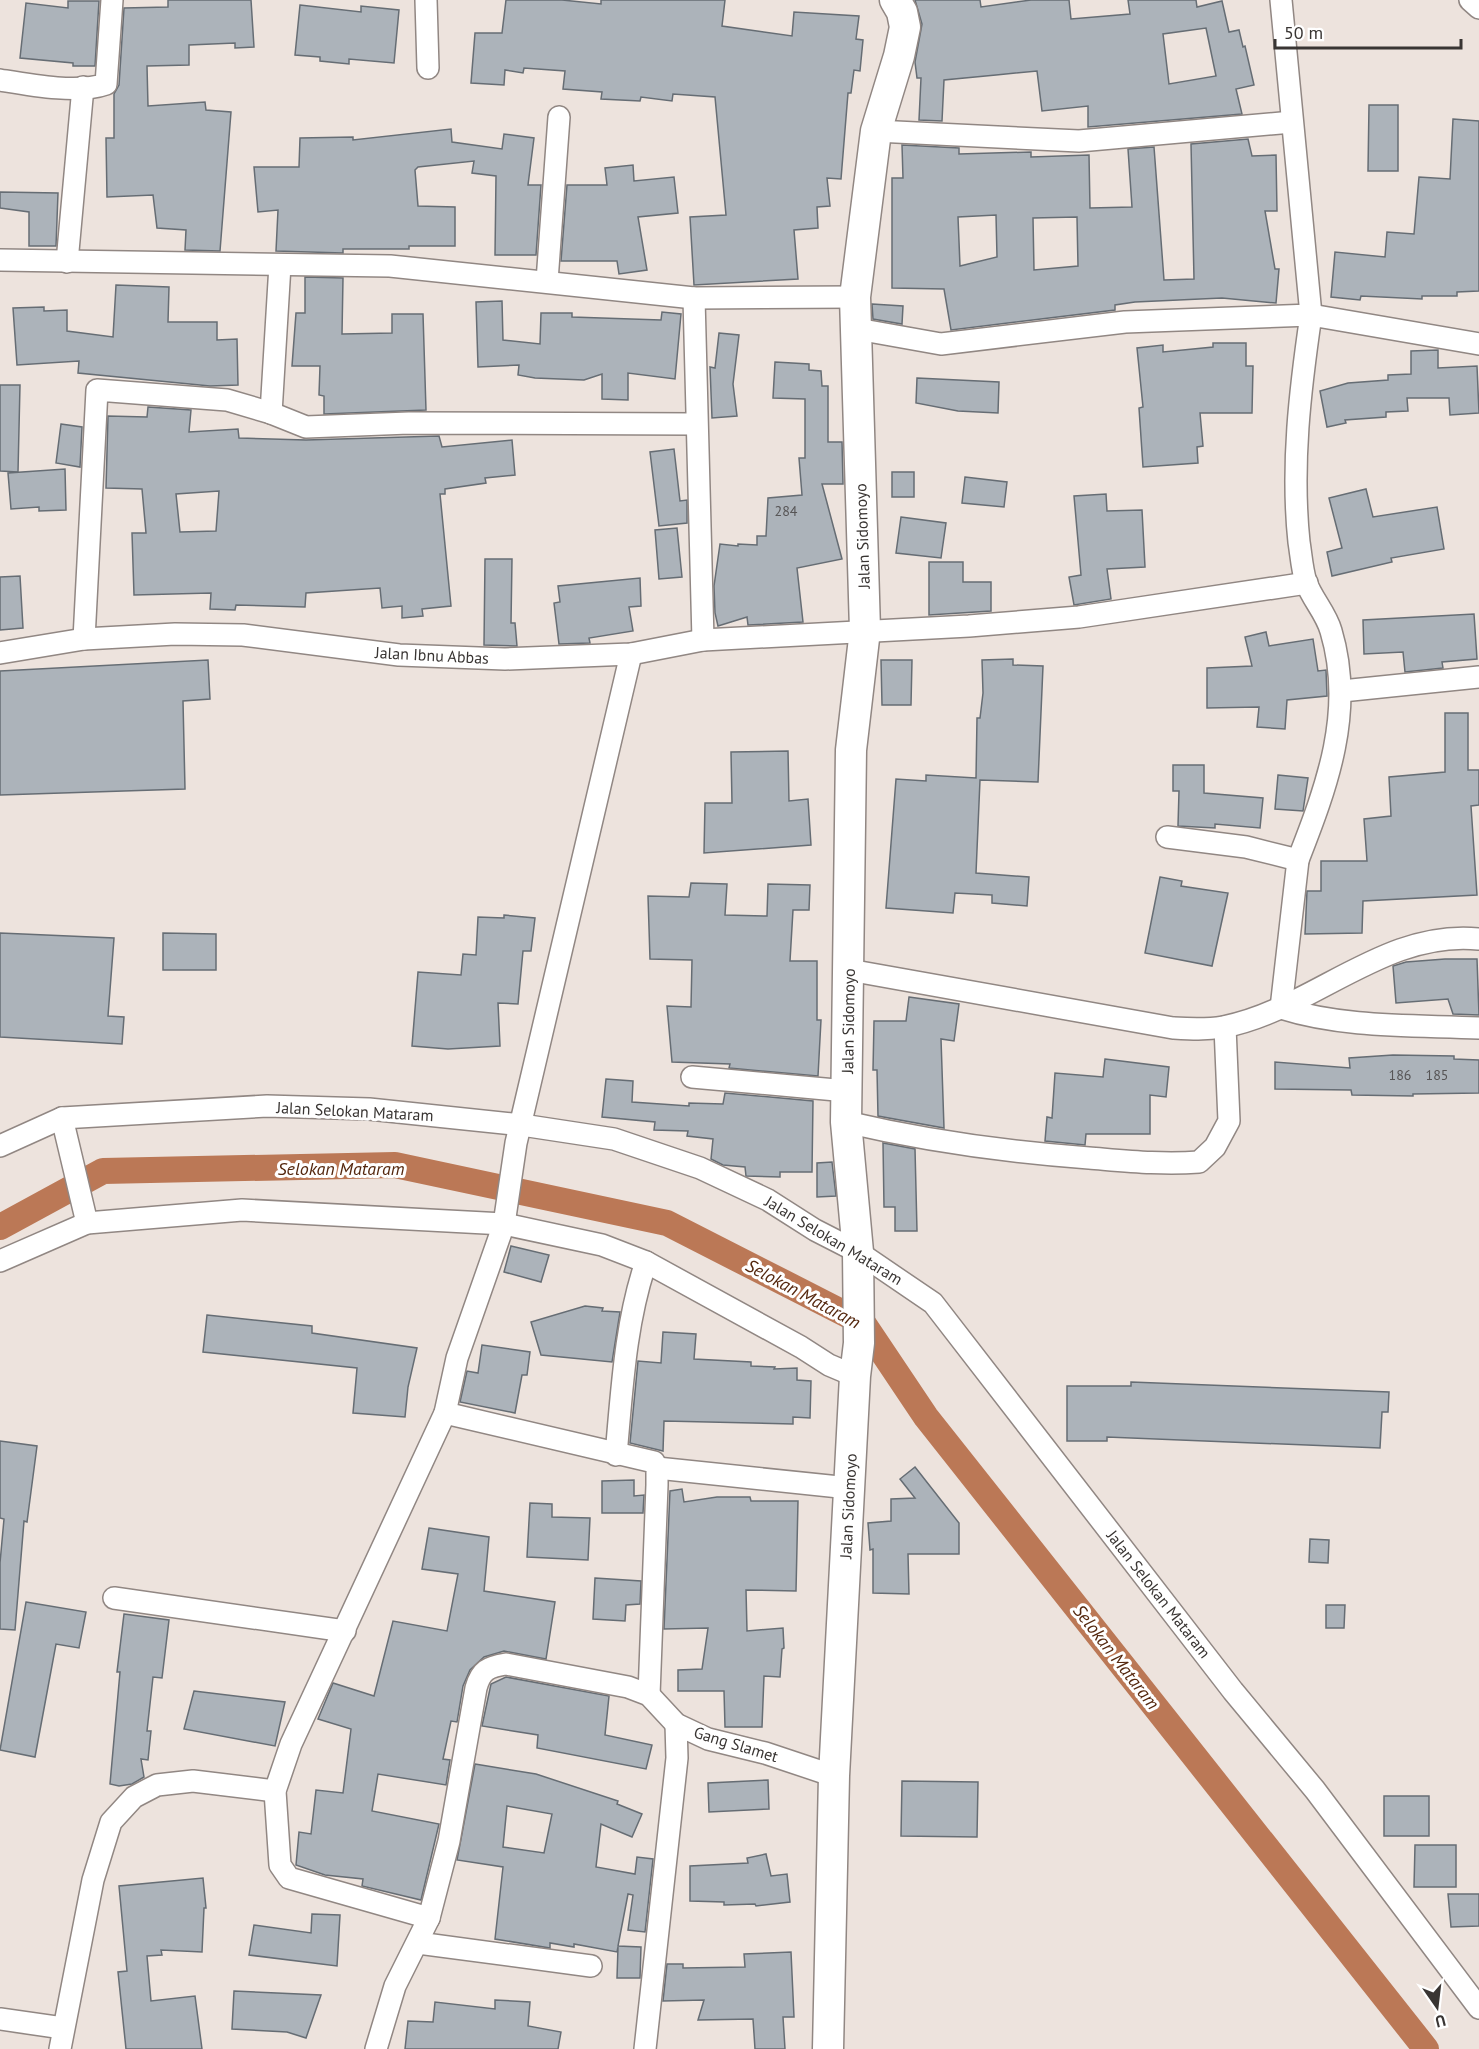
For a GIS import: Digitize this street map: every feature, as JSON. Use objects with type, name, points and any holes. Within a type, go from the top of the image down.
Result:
[{"type":"main road","name":"Jalan Sidomoyo","points":[[828,2049],[834,1776],[855,1376],[859,1343],[858,1251],[846,1122],[850,750],[865,630],[855,297],[876,131],[900,56],[905,27],[902,12],[896,0]]},
{"type":"street","points":[[0,80],[40,87],[97,87],[106,84],[112,0]]},
{"type":"street","points":[[426,0],[428,68]]},
{"type":"street","points":[[1281,0],[1311,315],[1298,406],[1295,484],[1299,543],[1307,583],[1325,613],[1332,632],[1342,691],[1326,788],[1298,860],[1281,1008]]},
{"type":"street","points":[[1470,0],[1479,8]]},
{"type":"street","points":[[67,262],[83,87]]},
{"type":"street","points":[[547,281],[559,117]]},
{"type":"street","points":[[876,131],[1079,141],[1292,122]]},
{"type":"street","points":[[0,260],[390,266],[694,298],[855,297]]},
{"type":"street","points":[[271,413],[280,265]]},
{"type":"street","points":[[694,298],[703,640]]},
{"type":"street","points":[[857,329],[941,344],[1125,322],[1311,315],[1479,344]]},
{"type":"street","points":[[84,639],[97,390],[227,400],[271,413],[306,427],[409,423],[696,424]]},
{"type":"street","name":"Jalan Ibnu Abbas","points":[[0,653],[84,639],[175,634],[243,635],[399,655],[494,658],[632,654],[703,640],[969,626],[1079,617],[1307,583]]},
{"type":"street","points":[[429,1917],[288,1878],[280,1865],[275,1791],[291,1744],[445,1413],[458,1358],[504,1224],[519,1134],[632,654]]},
{"type":"street","points":[[1342,691],[1479,677]]},
{"type":"street","points":[[1167,837],[1246,847],[1298,860]]},
{"type":"street","points":[[849,970],[1173,1028],[1200,1030],[1224,1027],[1281,1008],[1385,954],[1430,942],[1479,939]]},
{"type":"street","points":[[1281,1008],[1335,1021],[1479,1028]]},
{"type":"street","points":[[846,1122],[916,1138],[1021,1153],[1172,1164],[1198,1162],[1215,1146],[1229,1120],[1224,1027]]},
{"type":"street","points":[[692,1077],[847,1091]]},
{"type":"street","name":"Jalan Selokan Mataram","points":[[0,1146],[64,1127],[267,1106],[369,1109],[519,1134],[614,1140],[700,1168],[768,1200],[815,1230],[858,1251],[933,1303],[1233,1691],[1315,1790],[1479,2008]]},
{"type":"street","points":[[64,1127],[87,1224]]},
{"type":"street","points":[[0,1261],[87,1224],[242,1210],[504,1224],[602,1245],[646,1262],[801,1347],[829,1365],[855,1376]]},
{"type":"street","points":[[616,1455],[623,1369],[634,1296],[646,1262]]},
{"type":"street","points":[[376,2049],[395,1986],[429,1917],[449,1841],[480,1674],[490,1666],[506,1664],[613,1682],[649,1695],[657,1468],[649,1458],[616,1455],[445,1413]]},
{"type":"street","points":[[657,1468],[849,1488]]},
{"type":"street","points":[[114,1598],[345,1631]]},
{"type":"street","name":"Gang Slamet","points":[[649,1695],[676,1724],[708,1739],[765,1753],[834,1776]]},
{"type":"street","points":[[645,2049],[677,1758],[676,1724]]},
{"type":"street","points":[[60,2049],[93,1880],[111,1822],[134,1797],[157,1785],[193,1781],[275,1791]]},
{"type":"street","points":[[418,1943],[591,1966]]},
{"type":"street","points":[[0,2019],[63,2028]]},
{"type":"building","points":[[168,0],[251,0],[254,47],[235,48],[235,43],[189,45],[189,65],[147,66],[148,106],[205,102],[206,110],[231,112],[220,251],[185,250],[186,230],[157,228],[153,195],[107,197],[106,138],[114,138],[114,94],[119,85],[124,8],[168,7]]},
{"type":"building","points":[[506,0],[562,0],[601,4],[601,0],[725,0],[722,26],[792,36],[794,12],[859,16],[856,39],[863,40],[860,71],[854,70],[851,93],[848,93],[841,179],[827,178],[830,206],[817,207],[818,228],[794,230],[798,279],[694,285],[690,217],[726,215],[715,97],[673,94],[672,101],[641,97],[640,101],[601,99],[602,92],[563,89],[565,71],[524,68],[523,73],[505,70],[504,85],[471,83],[475,33],[502,33]]},
{"type":"building","points":[[915,0],[980,0],[981,7],[1031,0],[1069,0],[1071,19],[1130,14],[1128,0],[1196,0],[1197,7],[1222,1],[1229,32],[1239,30],[1254,85],[1236,89],[1242,114],[1088,127],[1088,106],[1042,111],[1037,71],[944,80],[942,121],[919,120],[921,78],[917,78],[915,62],[922,24]],"holes":[[[1206,28],[1216,76],[1169,84],[1163,34]]]},
{"type":"building","points":[[68,1],[99,1],[95,66],[73,66],[73,63],[20,58],[26,3],[68,8]]},
{"type":"building","points":[[300,5],[361,12],[361,6],[399,10],[394,63],[349,59],[349,64],[320,61],[320,57],[295,55]]},
{"type":"building","points":[[1369,105],[1398,105],[1398,171],[1368,171]]},
{"type":"building","points":[[1453,119],[1479,121],[1479,291],[1457,292],[1457,296],[1422,296],[1422,299],[1361,296],[1360,300],[1331,297],[1335,252],[1385,257],[1387,232],[1414,234],[1419,177],[1450,179]]},
{"type":"building","points":[[451,129],[452,142],[502,149],[504,134],[534,138],[528,185],[541,185],[536,255],[495,255],[496,176],[472,173],[474,161],[418,167],[415,170],[418,206],[455,207],[455,246],[343,249],[343,253],[276,251],[278,210],[258,212],[254,167],[299,167],[300,138],[353,137],[353,140]]},
{"type":"building","points":[[1248,139],[1252,156],[1276,155],[1277,211],[1265,211],[1275,269],[1279,269],[1276,303],[1222,298],[1135,302],[1115,305],[1115,310],[951,330],[944,289],[892,288],[892,178],[903,178],[902,145],[959,148],[959,154],[1031,152],[1031,157],[1089,155],[1090,208],[1132,207],[1128,149],[1154,147],[1164,280],[1194,279],[1191,144]],"holes":[[[996,215],[997,257],[960,266],[958,217]],[[1077,217],[1078,266],[1034,270],[1033,218]]]},
{"type":"building","points":[[633,165],[634,181],[674,177],[678,213],[638,217],[647,270],[619,274],[617,261],[561,261],[567,185],[607,185],[605,168]]},
{"type":"building","points":[[0,192],[58,193],[56,246],[29,246],[29,212],[0,208]]},
{"type":"building","points":[[305,277],[343,278],[342,334],[392,333],[392,314],[423,314],[426,410],[324,414],[324,396],[319,395],[320,366],[292,366],[296,313],[305,313]]},
{"type":"building","points":[[116,285],[169,287],[168,322],[217,322],[217,340],[237,339],[238,385],[210,386],[78,373],[79,361],[17,365],[13,308],[44,307],[44,311],[67,310],[67,331],[113,337]]},
{"type":"building","points":[[502,301],[503,340],[540,344],[541,313],[572,313],[572,317],[661,320],[662,312],[681,314],[675,379],[628,373],[628,400],[602,399],[602,374],[584,380],[535,378],[518,375],[519,365],[478,367],[476,302]]},
{"type":"building","points":[[872,304],[903,306],[902,324],[873,319]]},
{"type":"building","points":[[719,333],[739,335],[733,384],[737,416],[712,418],[710,367],[715,368]]},
{"type":"building","points":[[1213,343],[1246,343],[1246,366],[1253,366],[1252,413],[1200,413],[1203,446],[1197,447],[1198,463],[1143,467],[1139,408],[1143,407],[1137,348],[1163,345],[1163,352],[1213,347]]},
{"type":"building","points":[[1438,350],[1438,368],[1477,366],[1479,413],[1450,415],[1449,398],[1407,398],[1408,411],[1386,412],[1386,417],[1345,420],[1346,423],[1327,427],[1320,391],[1348,383],[1388,380],[1388,375],[1411,374],[1411,351]]},
{"type":"building","points":[[775,362],[809,364],[809,370],[821,371],[822,386],[828,386],[828,442],[842,442],[843,484],[822,484],[842,559],[797,568],[803,622],[748,625],[747,617],[718,626],[714,586],[720,544],[757,545],[757,536],[766,536],[768,498],[802,495],[799,458],[805,458],[805,399],[773,398]]},
{"type":"building","points":[[917,378],[999,382],[998,413],[958,411],[916,403]]},
{"type":"building","points":[[0,385],[20,385],[18,472],[0,471]]},
{"type":"building","points":[[148,407],[191,410],[189,432],[238,429],[239,438],[306,440],[439,436],[442,447],[512,440],[515,475],[485,478],[486,483],[445,489],[445,494],[440,494],[451,606],[422,609],[423,616],[402,618],[402,606],[382,608],[380,588],[306,593],[305,607],[236,605],[235,610],[210,609],[211,593],[134,595],[132,533],[146,533],[142,489],[106,488],[108,416],[147,417]],"holes":[[[219,491],[216,531],[180,532],[176,494]]]},
{"type":"building","points":[[61,424],[82,427],[80,467],[56,463]]},
{"type":"building","points":[[674,449],[680,501],[687,500],[687,523],[659,526],[650,452]]},
{"type":"building","points":[[65,469],[66,510],[39,511],[39,507],[11,509],[8,473]]},
{"type":"building","points":[[892,472],[914,472],[914,497],[892,497]]},
{"type":"building","points":[[965,477],[1007,482],[1004,507],[962,503]]},
{"type":"building","points":[[1366,489],[1373,517],[1437,507],[1444,549],[1391,558],[1392,562],[1332,576],[1327,552],[1342,548],[1329,498]]},
{"type":"building","points":[[1106,494],[1107,511],[1142,510],[1145,567],[1107,569],[1111,599],[1074,605],[1069,577],[1081,575],[1074,496]]},
{"type":"building","points":[[901,517],[946,523],[941,558],[896,553]]},
{"type":"building","points":[[677,528],[682,577],[659,579],[655,530]]},
{"type":"building","points":[[485,559],[512,559],[511,623],[515,623],[517,646],[484,645]]},
{"type":"building","points":[[929,562],[963,562],[963,582],[991,582],[991,611],[929,615]]},
{"type":"building","points":[[20,576],[23,628],[0,630],[0,577]]},
{"type":"building","points":[[640,578],[641,606],[629,607],[633,631],[589,638],[590,643],[559,644],[554,603],[560,602],[558,586]]},
{"type":"building","points":[[1474,614],[1477,659],[1442,662],[1443,668],[1405,672],[1403,652],[1364,654],[1363,620]]},
{"type":"building","points":[[1266,632],[1269,646],[1313,639],[1318,671],[1326,670],[1327,696],[1287,700],[1285,729],[1257,727],[1259,707],[1207,708],[1207,668],[1252,666],[1245,637]]},
{"type":"building","points":[[1013,659],[1013,665],[1043,666],[1038,782],[980,780],[976,873],[1029,877],[1027,906],[992,903],[992,895],[955,893],[953,913],[886,908],[896,779],[926,781],[926,775],[976,778],[977,718],[980,718],[983,693],[982,660]]},
{"type":"building","points":[[208,660],[210,699],[183,701],[185,789],[0,795],[0,671]]},
{"type":"building","points":[[881,660],[912,660],[911,705],[882,705]]},
{"type":"building","points":[[1445,713],[1468,713],[1468,770],[1479,770],[1479,805],[1471,806],[1477,895],[1363,901],[1362,933],[1305,934],[1307,891],[1321,891],[1321,861],[1367,861],[1364,819],[1391,816],[1389,777],[1445,772]]},
{"type":"building","points":[[788,751],[789,801],[808,799],[811,845],[704,853],[705,803],[732,803],[731,752]]},
{"type":"building","points":[[1173,765],[1204,765],[1204,793],[1263,798],[1260,828],[1215,824],[1215,828],[1178,826],[1179,791],[1173,791]]},
{"type":"building","points":[[1278,775],[1308,778],[1303,811],[1275,809]]},
{"type":"building","points":[[1160,877],[1182,881],[1181,886],[1228,893],[1212,966],[1145,953]]},
{"type":"building","points":[[691,883],[727,884],[725,915],[767,916],[768,884],[810,885],[809,910],[793,910],[790,961],[817,961],[817,1020],[821,1020],[818,1076],[729,1068],[730,1064],[672,1062],[667,1006],[691,1007],[692,960],[650,959],[648,896],[689,897]]},
{"type":"building","points":[[504,915],[535,918],[531,951],[523,951],[518,1004],[498,1003],[500,1046],[448,1049],[412,1046],[418,972],[461,975],[463,954],[476,955],[478,917],[504,918]]},
{"type":"building","points":[[0,933],[114,938],[108,1016],[124,1017],[122,1044],[0,1037]]},
{"type":"building","points":[[163,933],[216,934],[216,970],[163,970]]},
{"type":"building","points":[[1477,959],[1479,1015],[1453,1014],[1448,999],[1396,1003],[1393,966],[1406,962]]},
{"type":"building","points":[[909,997],[959,1004],[954,1041],[941,1039],[944,1128],[878,1116],[877,1070],[873,1070],[874,1021],[906,1021]]},
{"type":"building","points":[[1393,1055],[1454,1056],[1454,1059],[1479,1060],[1479,1093],[1413,1094],[1413,1096],[1352,1095],[1351,1090],[1275,1089],[1275,1062],[1350,1068],[1349,1058]]},
{"type":"building","points":[[1105,1059],[1169,1067],[1166,1097],[1150,1095],[1150,1134],[1086,1134],[1085,1145],[1045,1141],[1047,1117],[1052,1118],[1055,1073],[1103,1077]]},
{"type":"building","points":[[606,1079],[633,1081],[632,1102],[689,1106],[689,1103],[723,1104],[725,1093],[813,1101],[812,1172],[780,1172],[780,1177],[746,1176],[745,1167],[723,1165],[711,1159],[713,1139],[687,1136],[688,1131],[654,1130],[655,1122],[602,1117]]},
{"type":"building","points":[[883,1143],[915,1149],[917,1231],[895,1231],[895,1207],[884,1207]]},
{"type":"building","points":[[832,1162],[836,1196],[817,1197],[817,1163]]},
{"type":"building","points":[[511,1246],[549,1255],[541,1282],[504,1272]]},
{"type":"building","points":[[585,1306],[603,1308],[602,1311],[620,1312],[612,1362],[541,1355],[531,1322]]},
{"type":"building","points":[[207,1315],[312,1326],[312,1333],[417,1348],[408,1387],[405,1417],[353,1413],[357,1368],[203,1352]]},
{"type":"building","points":[[663,1332],[696,1334],[694,1359],[751,1362],[751,1366],[775,1367],[774,1369],[797,1368],[797,1380],[811,1381],[810,1418],[793,1417],[793,1424],[664,1421],[663,1451],[630,1443],[638,1361],[661,1363]]},
{"type":"building","points":[[482,1345],[530,1352],[527,1375],[522,1375],[515,1413],[460,1402],[467,1371],[478,1373]]},
{"type":"building","points":[[1131,1382],[1389,1392],[1388,1412],[1382,1412],[1380,1448],[1107,1437],[1107,1441],[1067,1441],[1067,1386],[1131,1386]]},
{"type":"building","points":[[0,1441],[37,1446],[27,1522],[24,1521],[15,1630],[0,1629],[0,1563],[4,1519],[0,1518]]},
{"type":"building","points":[[915,1467],[959,1523],[959,1554],[908,1554],[909,1594],[873,1593],[873,1549],[870,1550],[868,1523],[891,1521],[891,1499],[915,1498],[900,1479]]},
{"type":"building","points":[[634,1480],[634,1496],[644,1495],[643,1513],[602,1513],[602,1481]]},
{"type":"building","points":[[682,1489],[684,1502],[717,1497],[750,1497],[751,1501],[798,1501],[796,1591],[746,1590],[747,1631],[783,1628],[784,1648],[782,1649],[780,1677],[764,1676],[762,1727],[725,1727],[724,1691],[678,1691],[678,1670],[702,1669],[708,1628],[664,1629],[670,1491]]},
{"type":"building","points":[[530,1503],[552,1504],[552,1517],[590,1518],[588,1560],[527,1557]]},
{"type":"building","points":[[429,1528],[489,1537],[484,1591],[555,1602],[546,1659],[504,1651],[484,1657],[470,1670],[463,1686],[457,1722],[451,1721],[443,1759],[450,1760],[446,1785],[378,1774],[372,1811],[439,1824],[421,1900],[362,1886],[363,1879],[325,1875],[296,1865],[299,1832],[311,1834],[316,1790],[343,1793],[351,1729],[318,1719],[333,1683],[374,1696],[393,1621],[447,1631],[458,1574],[422,1569]]},
{"type":"building","points":[[1310,1539],[1329,1540],[1328,1563],[1309,1562]]},
{"type":"building","points":[[595,1578],[641,1581],[640,1604],[626,1605],[625,1621],[593,1619]]},
{"type":"building","points":[[26,1602],[86,1612],[79,1648],[56,1644],[35,1757],[0,1750]]},
{"type":"building","points":[[1326,1605],[1345,1605],[1344,1628],[1326,1628]]},
{"type":"building","points":[[124,1614],[169,1620],[162,1678],[153,1677],[147,1731],[151,1731],[148,1760],[141,1759],[144,1777],[132,1784],[119,1786],[110,1784],[120,1672],[117,1672]]},
{"type":"building","points":[[506,1677],[609,1696],[605,1735],[652,1745],[646,1769],[537,1748],[538,1735],[482,1726],[491,1684]]},
{"type":"building","points":[[194,1691],[285,1702],[275,1746],[184,1729]]},
{"type":"building","points":[[475,1764],[536,1774],[618,1801],[617,1804],[642,1814],[632,1837],[601,1824],[596,1867],[635,1874],[637,1857],[653,1859],[645,1932],[628,1930],[633,1895],[628,1894],[618,1946],[641,1947],[640,1978],[617,1978],[618,1947],[617,1952],[574,1944],[574,1947],[550,1943],[550,1948],[495,1939],[503,1867],[457,1860]],"holes":[[[507,1806],[552,1814],[544,1853],[503,1847]]]},
{"type":"building","points":[[768,1780],[769,1809],[709,1812],[708,1783]]},
{"type":"building","points":[[902,1781],[978,1782],[977,1837],[901,1836]]},
{"type":"building","points":[[1384,1796],[1429,1796],[1429,1836],[1384,1836]]},
{"type":"building","points":[[1415,1845],[1456,1845],[1456,1887],[1414,1887]]},
{"type":"building","points":[[766,1854],[771,1876],[787,1874],[790,1902],[756,1906],[755,1904],[724,1905],[724,1902],[690,1901],[690,1866],[748,1863],[747,1858]]},
{"type":"building","points":[[203,1878],[206,1908],[204,1908],[202,1952],[161,1950],[162,1955],[147,1956],[151,2001],[195,1996],[202,2049],[126,2049],[118,1972],[127,1971],[119,1886]]},
{"type":"building","points":[[1448,1894],[1479,1894],[1479,1926],[1451,1927]]},
{"type":"building","points":[[312,1914],[340,1915],[337,1966],[249,1955],[254,1925],[311,1933]]},
{"type":"building","points":[[791,1952],[794,2017],[783,2017],[785,2049],[755,2049],[753,2019],[698,2020],[704,2000],[663,2001],[667,1964],[683,1964],[683,1968],[745,1967],[744,1954]]},
{"type":"building","points":[[234,1991],[321,1995],[306,2038],[287,2032],[232,2029]]},
{"type":"building","points":[[495,2000],[530,2002],[528,2026],[561,2032],[558,2049],[405,2049],[408,2021],[433,2022],[435,2002],[495,2009]]},
{"type":"waterway","name":"Selokan Mataram","points":[[0,1227],[103,1171],[395,1165],[667,1223],[863,1323],[926,1417],[1426,2049]]}]
